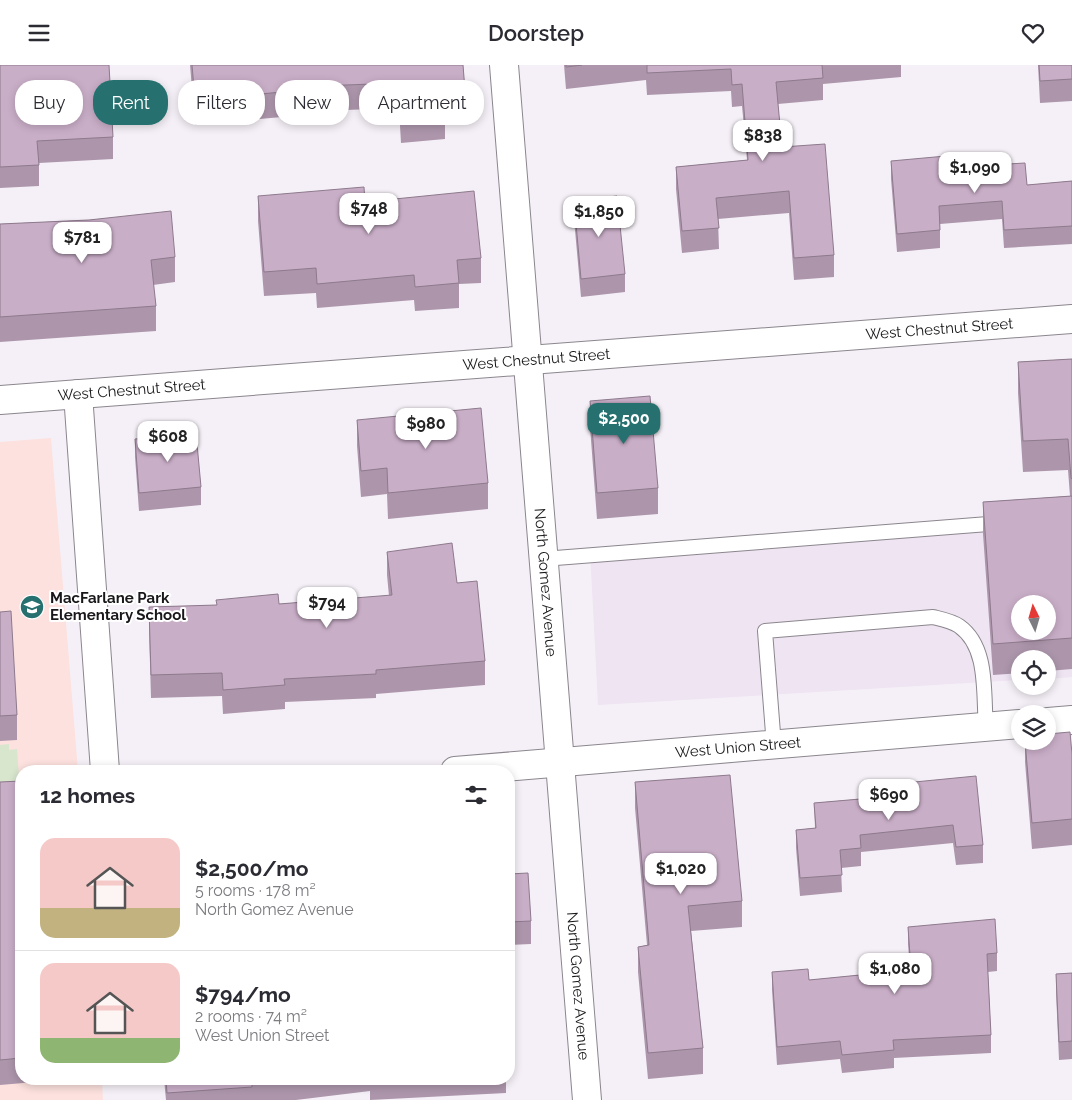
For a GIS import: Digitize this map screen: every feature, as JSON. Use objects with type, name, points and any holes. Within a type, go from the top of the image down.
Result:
[{"type":"street","name":"North Gomez Avenue","points":[[504,65],[587,1100]]},
{"type":"street","name":"West Chestnut Street","points":[[0,400],[1072,319]]},
{"type":"street","points":[[78,394],[105,765]]},
{"type":"street","points":[[1056,721],[1072,720]]},
{"type":"street","name":"West Union Street","points":[[515,767],[1011,725]]},
{"type":"lane","points":[[543,559],[1013,522]]},
{"type":"lane","points":[[774,745],[765,631],[775,630],[933,617],[958,625],[973,639],[980,652],[986,727]]},
{"type":"shaded area","name":"MacFarlane Park Elementary School","points":[[51,438],[78,765],[15,765],[15,1085],[102,1085],[103,1100],[0,1100],[0,442]]},
{"type":"shaded area","points":[[1072,511],[1072,677],[1056,678],[1056,650],[1011,650],[1011,681],[598,705],[590,550]]},
{"type":"green space","points":[[9,744],[9,750],[17,749],[18,765],[15,765],[15,804],[0,805],[0,745]]},
{"type":"building","points":[[0,65],[109,65],[110,80],[93,80],[93,125],[112,125],[113,137],[37,141],[39,165],[0,167]]},
{"type":"building","points":[[192,65],[463,65],[464,80],[359,80],[359,85],[349,85],[349,80],[275,80],[275,93],[265,94],[265,80],[193,80]]},
{"type":"building","points":[[566,65],[582,65],[566,67]]},
{"type":"building","points":[[647,65],[822,65],[823,78],[776,82],[782,147],[825,144],[834,255],[794,258],[789,191],[716,198],[719,228],[682,231],[676,167],[748,160],[742,84],[732,85],[731,69],[647,73]]},
{"type":"building","points":[[1039,65],[1072,65],[1072,79],[1040,81]]},
{"type":"building","points":[[957,155],[958,167],[1025,163],[1027,185],[1072,181],[1072,226],[1004,230],[1002,201],[939,206],[940,230],[897,234],[891,161]]},
{"type":"building","points":[[364,187],[365,202],[474,191],[481,258],[457,260],[459,283],[415,287],[414,275],[317,284],[316,268],[264,272],[258,196]]},
{"type":"building","points":[[617,196],[625,274],[581,279],[574,201]]},
{"type":"building","points":[[171,211],[175,257],[151,260],[156,306],[0,317],[0,224],[89,220]]},
{"type":"building","points":[[1072,359],[1072,479],[1068,439],[1023,441],[1018,362]]},
{"type":"building","points":[[650,396],[658,488],[597,493],[590,401]]},
{"type":"building","points":[[481,408],[488,483],[388,493],[387,468],[361,471],[357,420]]},
{"type":"building","points":[[196,433],[201,487],[139,493],[135,439]]},
{"type":"building","points":[[1072,496],[1072,638],[1056,639],[1056,595],[1011,595],[1011,640],[1046,640],[993,644],[983,502]]},
{"type":"building","points":[[452,543],[457,583],[477,581],[485,661],[376,670],[376,674],[284,679],[285,685],[223,690],[222,673],[151,675],[149,607],[217,605],[216,600],[278,594],[279,604],[392,595],[387,552]]},
{"type":"building","points":[[11,611],[17,715],[0,716],[0,612]]},
{"type":"building","points":[[1070,732],[1072,819],[1032,823],[1026,750],[1056,750],[1056,733]]},
{"type":"building","points":[[730,775],[742,901],[688,906],[703,1048],[648,1053],[638,947],[649,945],[635,782]]},
{"type":"building","points":[[976,776],[983,845],[956,847],[953,825],[860,835],[861,848],[840,850],[842,875],[800,878],[796,830],[816,828],[814,803],[895,796],[894,784]]},
{"type":"building","points":[[15,781],[15,1059],[0,1060],[0,782]]},
{"type":"building","points":[[528,873],[531,921],[515,922],[515,874]]},
{"type":"building","points":[[995,919],[997,953],[987,954],[991,1035],[893,1040],[894,1050],[842,1055],[840,1041],[777,1047],[772,972],[808,969],[809,980],[911,970],[908,927]]},
{"type":"building","points":[[1072,973],[1072,1041],[1059,1042],[1056,974]]},
{"type":"building","points":[[166,1085],[252,1085],[252,1087],[167,1093]]},
{"type":"place","name":"MacFarlane Park Elementary School","points":[[32,607]]}]
